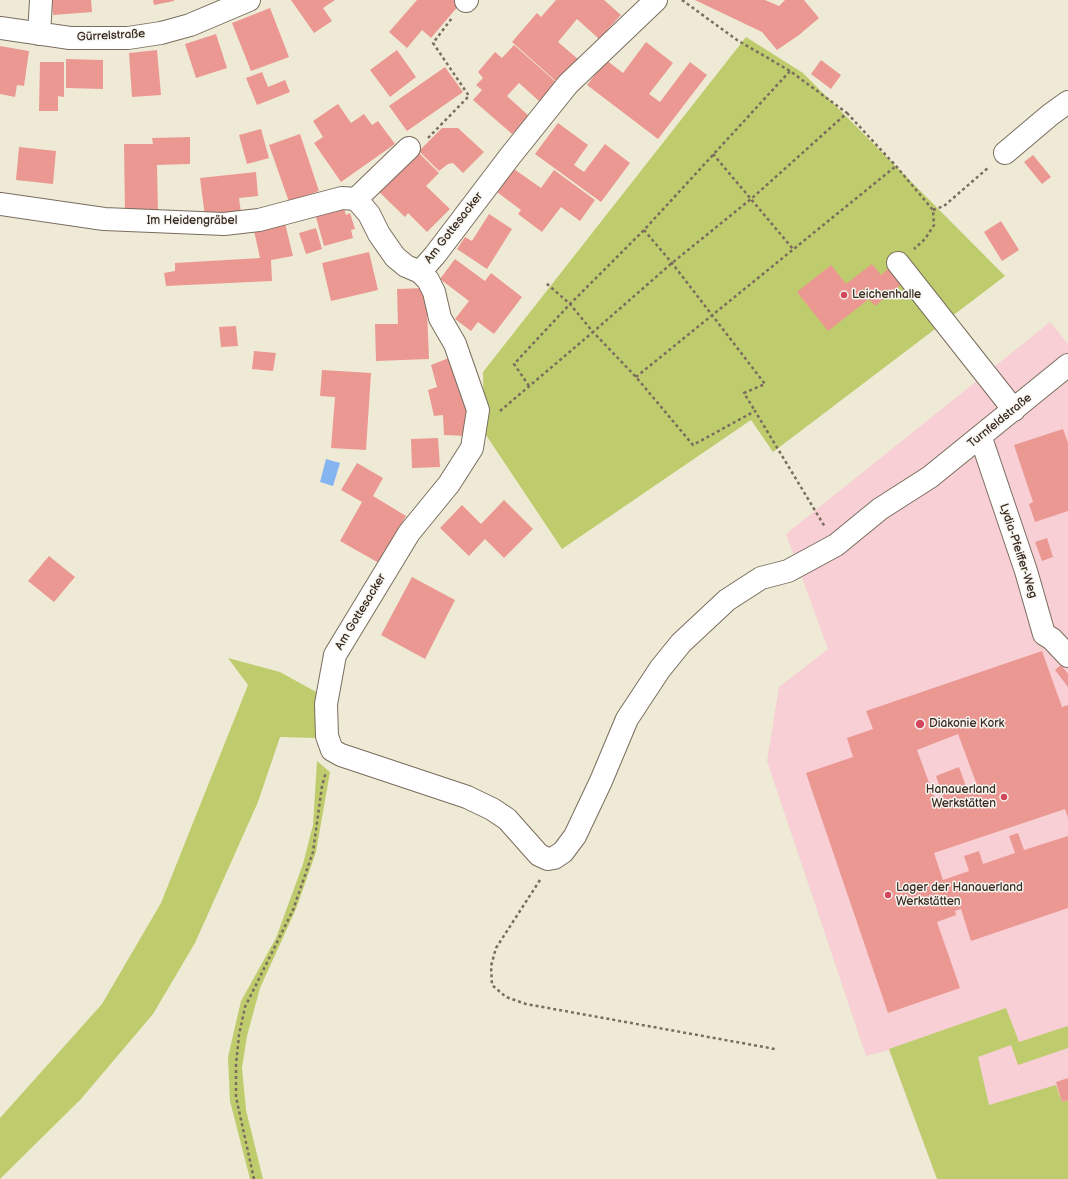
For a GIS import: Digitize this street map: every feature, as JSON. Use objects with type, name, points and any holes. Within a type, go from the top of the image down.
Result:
[{"type":"street","points":[[38,34],[40,0]]},
{"type":"street","name":"Gürrelstraße","points":[[0,28],[38,34],[100,39],[128,38],[161,33],[196,22],[249,0]]},
{"type":"street","name":"Am Gottesacker","points":[[332,750],[327,736],[326,704],[335,655],[409,533],[449,484],[472,448],[478,410],[455,344],[440,318],[434,292],[428,280],[420,272],[435,255],[511,155],[568,84],[656,0]]},
{"type":"street","points":[[1005,153],[1050,114],[1068,102]]},
{"type":"street","points":[[409,148],[356,200],[369,214],[379,234],[396,257],[406,266],[420,272]]},
{"type":"street","name":"Im Heidengräbel","points":[[0,204],[104,219],[224,224],[259,220],[342,198],[356,200]]},
{"type":"street","points":[[898,263],[1014,410]]},
{"type":"street","name":"Turnfeldstraße","points":[[829,549],[880,509],[930,477],[981,438],[1068,365]]},
{"type":"street","name":"Lydia-Pfeiffer-Weg","points":[[981,438],[1026,571],[1044,634],[1052,639],[1068,656]]},
{"type":"street","points":[[332,750],[341,755],[467,797],[492,809],[507,819],[539,855],[548,859],[554,858],[563,852],[575,836],[601,781],[627,719],[660,669],[681,643],[727,600],[761,578],[788,571],[829,549]]},
{"type":"path","points":[[409,148],[413,144],[418,148],[469,96],[433,43],[467,0]]},
{"type":"path","points":[[682,0],[737,40],[790,72],[847,113],[896,166],[933,210],[934,225],[925,239],[898,263]]},
{"type":"path","points":[[529,386],[514,364],[570,304],[644,230],[790,72]]},
{"type":"path","points":[[475,426],[494,416],[672,263],[751,199],[847,113]]},
{"type":"path","points":[[933,210],[944,206],[1005,153]]},
{"type":"path","points":[[713,154],[793,249]]},
{"type":"path","points":[[636,377],[710,315],[896,166]]},
{"type":"path","points":[[644,230],[672,263],[710,315],[765,384],[744,393],[829,549]]},
{"type":"path","points":[[546,283],[570,304],[593,332],[636,377],[693,445],[755,411]]},
{"type":"path","points":[[254,1179],[236,1097],[236,1065],[239,1034],[245,1007],[294,910],[312,852],[322,786],[332,750]]},
{"type":"path","points":[[548,859],[547,868],[496,948],[491,966],[492,984],[506,997],[526,1004],[775,1049]]},
{"type":"shaded area","name":"Diakonie Kork","points":[[1050,322],[1068,344],[1068,1179],[937,1179],[889,1050],[866,1056],[767,761],[779,687],[828,649],[786,534]]},
{"type":"green space","points":[[746,37],[803,73],[1005,276],[773,452],[751,420],[562,549],[484,432],[483,372]]},
{"type":"green space","points":[[228,658],[280,672],[318,693],[318,738],[280,737],[258,802],[195,943],[153,1014],[81,1099],[0,1179],[0,1118],[102,1004],[161,903],[248,685]]},
{"type":"green space","points":[[317,761],[330,772],[316,852],[296,909],[260,988],[247,1036],[242,1068],[246,1110],[263,1179],[250,1179],[230,1101],[228,1057],[241,1001],[276,938],[303,864],[313,825]]},
{"type":"green space","points":[[1006,1008],[1019,1042],[1068,1026],[1068,1048],[1018,1065],[1011,1045],[978,1057],[989,1105],[1056,1085],[1062,1102],[1068,1100],[1068,1179],[937,1179],[889,1049]]},
{"type":"water","points":[[326,459],[340,463],[333,486],[320,482]]},
{"type":"building","points":[[52,0],[91,0],[92,12],[53,15]]},
{"type":"building","points":[[153,0],[174,0],[174,1],[154,5]]},
{"type":"building","points":[[291,0],[335,0],[323,8],[332,21],[314,33]]},
{"type":"building","points":[[417,0],[456,0],[460,4],[431,38],[422,30],[407,48],[389,32]]},
{"type":"building","points":[[556,0],[604,0],[621,15],[599,39],[577,19],[558,42],[579,60],[558,83],[512,42],[537,13],[541,17]]},
{"type":"building","points":[[695,0],[765,0],[779,6],[785,0],[804,0],[819,18],[799,35],[777,50],[762,32]]},
{"type":"building","points":[[270,8],[289,57],[251,71],[232,23]]},
{"type":"building","points":[[216,34],[227,68],[196,78],[185,44]]},
{"type":"building","points":[[646,42],[673,63],[649,94],[660,102],[690,62],[707,75],[658,139],[587,85],[606,60],[623,73]]},
{"type":"building","points":[[514,45],[557,83],[540,102],[519,83],[507,96],[529,116],[512,134],[473,100],[482,90],[476,85],[483,78],[478,72],[495,52],[502,58]]},
{"type":"building","points":[[0,46],[29,51],[24,86],[17,85],[15,97],[0,94]]},
{"type":"building","points":[[157,50],[161,95],[132,97],[129,53]]},
{"type":"building","points":[[397,50],[416,77],[390,97],[370,70]]},
{"type":"building","points":[[66,59],[103,60],[103,89],[66,88]]},
{"type":"building","points":[[821,60],[841,75],[831,89],[811,74]]},
{"type":"building","points":[[40,62],[64,62],[64,97],[58,96],[58,111],[39,111]]},
{"type":"building","points":[[445,67],[463,92],[407,131],[389,106]]},
{"type":"building","points":[[262,72],[268,87],[285,80],[290,92],[257,105],[246,78]]},
{"type":"building","points":[[338,104],[351,123],[364,114],[372,125],[378,121],[395,144],[341,182],[314,143],[323,137],[313,121]]},
{"type":"building","points":[[558,123],[588,145],[574,165],[584,172],[605,144],[630,163],[601,202],[535,154]]},
{"type":"building","points":[[442,128],[458,128],[484,152],[463,173],[453,163],[448,164],[439,171],[419,151]]},
{"type":"building","points":[[261,129],[269,158],[247,164],[239,135]]},
{"type":"building","points":[[300,134],[319,191],[289,202],[269,145]]},
{"type":"building","points":[[190,137],[190,164],[157,165],[158,214],[125,215],[124,144],[153,144],[152,138]]},
{"type":"building","points":[[19,147],[56,151],[53,184],[16,180]]},
{"type":"building","points":[[413,147],[439,173],[426,186],[450,209],[427,232],[408,213],[405,217],[374,187]]},
{"type":"building","points":[[1033,155],[1051,177],[1042,184],[1024,162]]},
{"type":"building","points":[[514,169],[541,188],[554,170],[595,200],[580,221],[561,207],[542,232],[518,214],[521,210],[497,192]]},
{"type":"building","points":[[256,172],[258,196],[239,198],[241,213],[205,217],[200,178]]},
{"type":"building","points":[[342,202],[346,215],[350,213],[355,229],[351,230],[353,238],[324,246],[314,210]]},
{"type":"building","points":[[489,214],[512,229],[487,269],[457,249],[465,237],[472,241]]},
{"type":"building","points":[[284,219],[293,256],[271,260],[272,281],[166,286],[164,273],[175,271],[175,263],[260,258],[253,226]]},
{"type":"building","points":[[1001,221],[1019,250],[1002,261],[984,232]]},
{"type":"building","points":[[316,228],[322,249],[306,254],[299,233]]},
{"type":"building","points":[[369,252],[378,290],[331,301],[322,263]]},
{"type":"building","points":[[455,259],[485,281],[491,273],[522,297],[494,334],[478,322],[471,331],[455,319],[469,301],[440,279]]},
{"type":"building","name":"Leichenhalle","points":[[872,264],[881,275],[890,267],[903,283],[875,306],[869,299],[828,331],[797,292],[831,265],[846,284]]},
{"type":"building","points":[[426,288],[429,359],[376,361],[375,324],[398,324],[397,289]]},
{"type":"building","points":[[236,326],[238,346],[221,347],[219,327]]},
{"type":"building","points":[[254,351],[276,353],[273,371],[252,369]]},
{"type":"building","points":[[454,356],[468,409],[466,436],[444,435],[443,415],[434,416],[428,390],[437,387],[431,365]]},
{"type":"building","points":[[322,370],[371,373],[366,450],[331,448],[335,397],[320,396]]},
{"type":"building","points":[[1063,429],[1068,443],[1068,511],[1035,522],[1029,504],[1033,502],[1014,445]]},
{"type":"building","points":[[438,438],[440,467],[412,468],[411,439]]},
{"type":"building","points":[[357,463],[383,478],[373,496],[406,516],[379,563],[340,541],[362,502],[341,490]]},
{"type":"building","points":[[504,500],[533,529],[504,558],[485,539],[469,556],[440,528],[462,505],[481,524]]},
{"type":"building","points":[[1047,538],[1053,557],[1042,561],[1035,542]]},
{"type":"building","points":[[49,556],[75,577],[54,602],[28,581]]},
{"type":"building","points":[[412,577],[455,600],[425,659],[381,635]]},
{"type":"building","name":"Hanauerland Werkstätten","points":[[1042,651],[1062,707],[1068,705],[1068,818],[1065,809],[934,853],[943,880],[969,871],[964,856],[979,851],[983,864],[1015,853],[1009,836],[1018,833],[1024,850],[1068,836],[1068,908],[971,941],[961,909],[955,911],[956,915],[937,922],[960,988],[888,1013],[806,773],[853,757],[847,738],[873,729],[866,711]],"holes":[[[958,734],[977,785],[967,789],[959,767],[936,776],[943,796],[935,799],[917,750]]]},
{"type":"building","points":[[1061,665],[1068,674],[1068,687],[1055,670]]},
{"type":"building","points":[[1068,1078],[1068,1100],[1062,1102],[1056,1082]]},
{"type":"place","name":"Leichenhalle","points":[[844,295]]},
{"type":"place","name":"Diakonie Kork","points":[[920,724]]},
{"type":"place","name":"Hanauerland Werkstätten","points":[[1004,797]]},
{"type":"place","name":"Lager der Hanauerland Werkstätten","points":[[888,895]]}]
